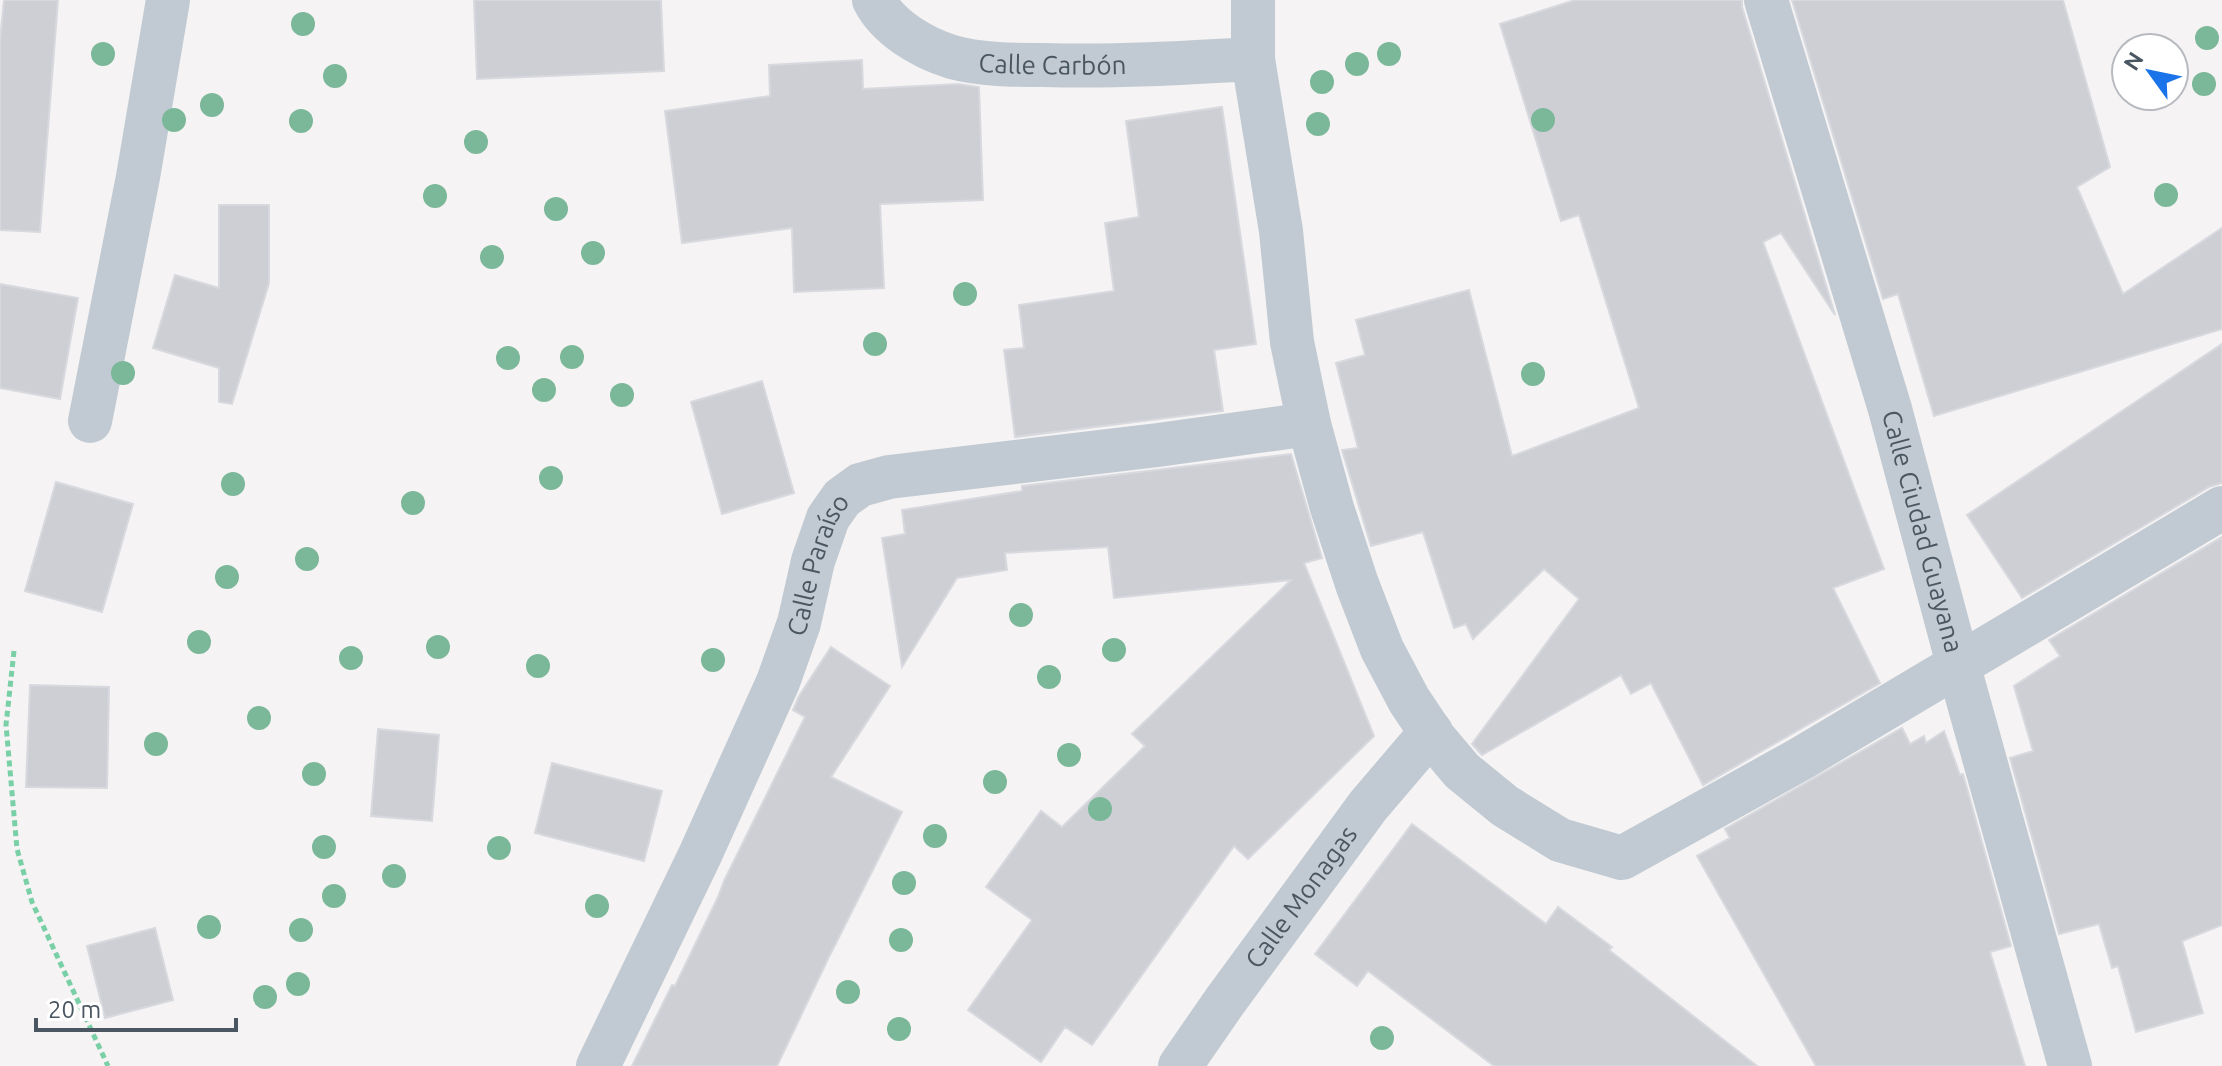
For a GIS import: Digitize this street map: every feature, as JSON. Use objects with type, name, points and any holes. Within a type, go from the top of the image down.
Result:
[{"type":"street","points":[[90,421],[138,177],[168,0]]},
{"type":"street","name":"Calle Carbón","points":[[874,0],[901,32],[922,45],[953,57],[1002,64],[1099,66],[1253,59]]},
{"type":"street","points":[[1253,0],[1253,59],[1281,231],[1292,342],[1309,424],[1332,508],[1377,636],[1409,700],[1462,771],[1505,806],[1560,840],[1622,858],[1802,758],[2222,508]]},
{"type":"street","name":"Calle Ciudad Guayana","points":[[1766,0],[1890,409],[2070,1066]]},
{"type":"street","name":"Calle Paraíso","points":[[598,1066],[700,855],[778,682],[799,623],[813,561],[828,518],[842,498],[860,485],[889,477],[1309,424]]},
{"type":"street","name":"Calle Monagas","points":[[1180,1066],[1368,806],[1431,732]]},
{"type":"path","points":[[14,651],[6,725],[17,849],[32,902],[108,1066]]},
{"type":"building","points":[[4,0],[58,0],[40,232],[0,230],[0,40]]},
{"type":"building","points":[[474,0],[661,0],[664,71],[477,79]]},
{"type":"building","points":[[1575,0],[1742,0],[1835,315],[1781,233],[1763,242],[1884,569],[1833,588],[1880,683],[1703,785],[1651,683],[1631,694],[1621,675],[1482,755],[1472,744],[1579,599],[1544,569],[1473,639],[1466,624],[1454,628],[1423,532],[1371,546],[1342,450],[1358,448],[1336,363],[1365,355],[1356,320],[1469,290],[1512,456],[1639,408],[1579,215],[1561,221],[1500,24]]},
{"type":"building","points":[[1792,0],[2063,0],[2110,167],[2077,187],[2123,294],[2222,228],[2222,329],[1934,416],[1898,294],[1883,299]]},
{"type":"building","points":[[862,60],[863,89],[958,84],[979,87],[983,200],[880,204],[884,288],[794,292],[792,228],[682,243],[665,111],[770,96],[769,65]]},
{"type":"building","points":[[1222,107],[1256,344],[1214,350],[1223,411],[1015,437],[1004,350],[1024,348],[1019,305],[1114,291],[1105,223],[1139,217],[1126,121]]},
{"type":"building","points":[[219,205],[269,205],[269,283],[232,404],[219,402],[219,368],[153,348],[175,275],[219,288]]},
{"type":"building","points":[[0,284],[78,298],[60,399],[0,388]]},
{"type":"building","points":[[2222,344],[2222,483],[2209,487],[2022,598],[1967,515]]},
{"type":"building","points":[[762,381],[794,493],[722,514],[691,402]]},
{"type":"building","points":[[1291,454],[1322,558],[1304,563],[1374,736],[1248,859],[1234,846],[1092,1045],[1065,1027],[1041,1062],[968,1010],[1032,920],[986,887],[1041,811],[1062,827],[1145,746],[1132,734],[1291,580],[1114,598],[1108,547],[1005,553],[1007,570],[957,578],[902,667],[882,538],[905,534],[902,510],[1022,491],[1022,486]]},
{"type":"building","points":[[56,482],[133,504],[102,612],[25,591]]},
{"type":"building","points":[[2222,537],[2222,925],[2182,941],[2203,1013],[2136,1032],[2118,966],[2112,968],[2099,924],[2059,934],[2010,758],[2033,751],[2014,686],[2060,656],[2049,640]]},
{"type":"building","points":[[831,647],[890,686],[831,777],[902,812],[777,1066],[632,1066],[672,985],[675,986],[805,717],[793,710],[799,696]]},
{"type":"building","points":[[30,685],[109,687],[107,788],[26,787]]},
{"type":"building","points":[[1902,728],[1910,744],[1924,736],[1926,743],[1944,731],[1960,775],[1963,774],[2011,946],[1990,952],[2025,1066],[1816,1066],[1697,856],[1730,838],[1725,829]]},
{"type":"building","points":[[378,729],[439,735],[432,821],[371,816]]},
{"type":"building","points":[[552,763],[662,791],[644,861],[535,833]]},
{"type":"building","points":[[1412,824],[1546,924],[1558,907],[1612,947],[1609,950],[1757,1066],[1494,1066],[1368,971],[1357,986],[1315,954]]},
{"type":"building","points":[[155,928],[173,1000],[105,1018],[87,946]]}]
